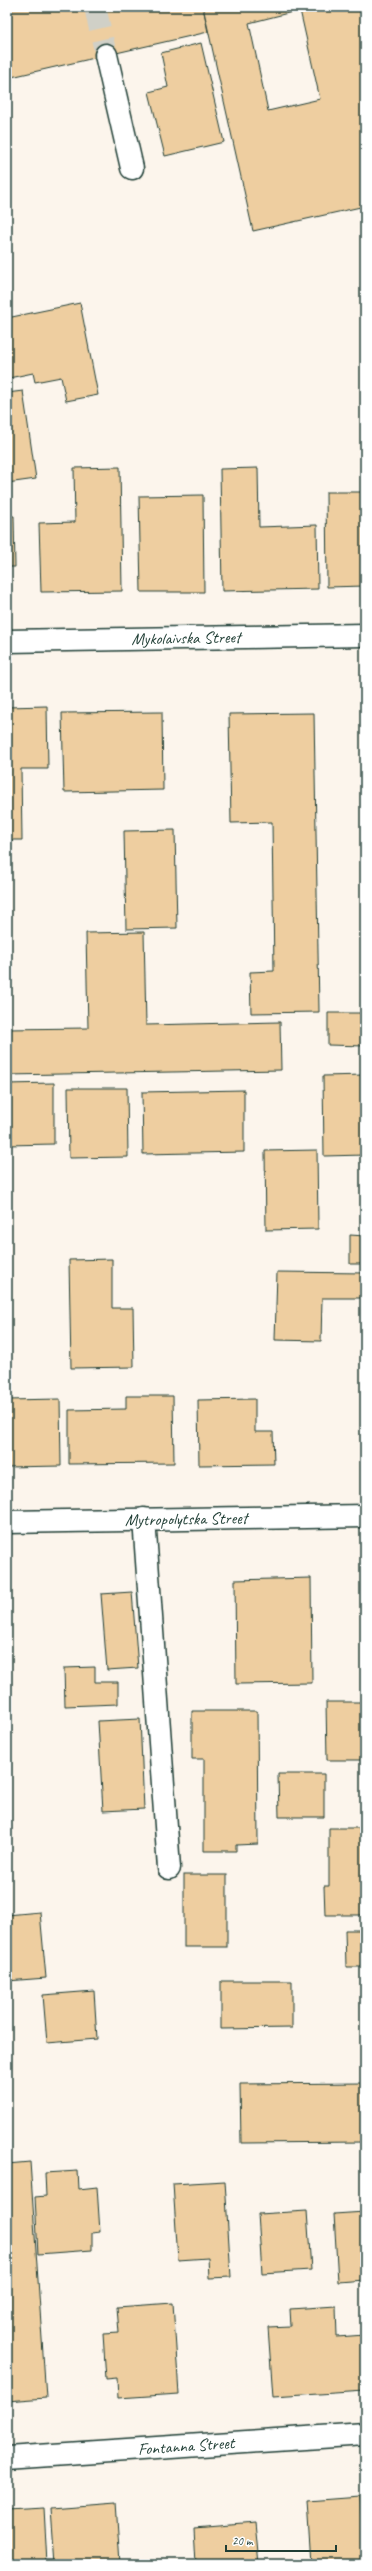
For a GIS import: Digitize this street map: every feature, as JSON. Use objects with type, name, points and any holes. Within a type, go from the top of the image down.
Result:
[{"type":"street","points":[[106,56],[132,168]]},
{"type":"street","name":"Mykolaivska Street","points":[[7,641],[365,635]]},
{"type":"street","name":"Mytropolytska Street","points":[[7,1522],[365,1516]]},
{"type":"street","points":[[144,1520],[169,1868]]},
{"type":"street","name":"Fontanna Street","points":[[7,2458],[365,2434]]},
{"type":"building","points":[[7,7],[203,7],[208,32],[7,78]]},
{"type":"building","points":[[203,7],[365,7],[365,206],[253,231]],"holes":[[[300,10],[320,99],[268,111],[249,23]]]},
{"type":"building","points":[[201,43],[224,142],[165,156],[149,92],[168,87],[161,53]]},
{"type":"building","points":[[80,303],[98,395],[66,401],[61,377],[35,382],[33,373],[9,378],[7,318]]},
{"type":"building","points":[[23,391],[36,479],[7,483],[7,393]]},
{"type":"building","points":[[120,467],[122,591],[41,592],[39,523],[75,522],[74,468]]},
{"type":"building","points":[[258,468],[259,527],[317,525],[318,589],[222,591],[220,469]]},
{"type":"building","points":[[326,492],[365,492],[365,586],[327,587]]},
{"type":"building","points":[[203,495],[204,592],[141,592],[139,496]]},
{"type":"building","points":[[7,516],[14,516],[15,567],[7,567]]},
{"type":"building","points":[[47,706],[48,769],[21,769],[22,840],[7,840],[7,707]]},
{"type":"building","points":[[162,712],[163,790],[64,792],[62,713]]},
{"type":"building","points":[[314,713],[319,1012],[251,1013],[250,972],[274,971],[272,822],[231,823],[229,714]]},
{"type":"building","points":[[175,830],[177,928],[126,929],[124,831]]},
{"type":"building","points":[[144,932],[146,1025],[280,1022],[281,1070],[7,1075],[7,1029],[88,1028],[86,933]]},
{"type":"building","points":[[328,1013],[365,1013],[365,1046],[328,1045]]},
{"type":"building","points":[[365,1075],[365,1155],[324,1156],[323,1076]]},
{"type":"building","points":[[54,1083],[54,1144],[7,1145],[7,1084]]},
{"type":"building","points":[[68,1088],[127,1088],[128,1157],[69,1158]]},
{"type":"building","points":[[244,1090],[244,1152],[143,1154],[142,1092]]},
{"type":"building","points":[[317,1150],[318,1229],[266,1230],[265,1151]]},
{"type":"building","points":[[350,1235],[365,1236],[365,1264],[350,1264]]},
{"type":"building","points":[[112,1259],[112,1308],[133,1308],[134,1367],[71,1368],[69,1260]]},
{"type":"building","points":[[277,1272],[365,1273],[365,1298],[322,1298],[321,1341],[275,1340]]},
{"type":"building","points":[[126,1396],[173,1396],[174,1463],[69,1464],[69,1410],[126,1409]]},
{"type":"building","points":[[60,1399],[61,1466],[7,1467],[7,1400]]},
{"type":"building","points":[[255,1399],[255,1432],[273,1432],[274,1464],[199,1465],[198,1400]]},
{"type":"building","points":[[311,1578],[312,1683],[236,1684],[235,1580]]},
{"type":"building","points":[[132,1592],[138,1668],[107,1670],[101,1594]]},
{"type":"building","points":[[95,1667],[95,1682],[118,1682],[118,1704],[65,1706],[64,1668]]},
{"type":"building","points":[[326,1702],[365,1702],[365,1760],[327,1760]]},
{"type":"building","points":[[192,1711],[257,1711],[258,1844],[236,1845],[236,1851],[204,1851],[204,1759],[192,1759]]},
{"type":"building","points":[[140,1719],[144,1809],[103,1811],[98,1721]]},
{"type":"building","points":[[278,1774],[324,1774],[324,1817],[279,1817]]},
{"type":"building","points":[[329,1828],[365,1828],[365,1915],[325,1915],[324,1886],[329,1886]]},
{"type":"building","points":[[184,1875],[227,1875],[227,1947],[184,1947]]},
{"type":"building","points":[[40,1912],[46,1978],[7,1981],[7,1915]]},
{"type":"building","points":[[345,1930],[365,1930],[365,1967],[346,1967]]},
{"type":"building","points":[[221,1981],[292,1981],[292,2028],[221,2029]]},
{"type":"building","points":[[94,1991],[97,2039],[47,2043],[43,1995]]},
{"type":"building","points":[[365,2083],[365,2142],[241,2143],[240,2084]]},
{"type":"building","points":[[30,2162],[46,2398],[7,2401],[7,2164]]},
{"type":"building","points":[[78,2171],[79,2189],[97,2187],[100,2232],[92,2233],[92,2250],[38,2254],[35,2197],[46,2196],[45,2173]]},
{"type":"building","points":[[225,2181],[231,2277],[209,2278],[208,2258],[178,2260],[173,2184]]},
{"type":"building","points":[[307,2211],[311,2270],[262,2273],[258,2214]]},
{"type":"building","points":[[365,2212],[365,2280],[338,2282],[334,2214]]},
{"type":"building","points":[[173,2303],[179,2394],[118,2398],[117,2378],[106,2379],[103,2334],[119,2333],[117,2307]]},
{"type":"building","points":[[336,2306],[337,2337],[365,2335],[365,2391],[273,2397],[268,2327],[291,2326],[290,2309]]},
{"type":"building","points":[[360,2497],[365,2564],[311,2564],[307,2501]]},
{"type":"building","points":[[116,2503],[120,2564],[55,2564],[51,2508]]},
{"type":"building","points":[[44,2508],[47,2564],[7,2564],[7,2510]]},
{"type":"building","points":[[255,2522],[259,2564],[196,2564],[194,2527]]},
{"type":"tunnel","points":[[95,7],[106,55]]}]
